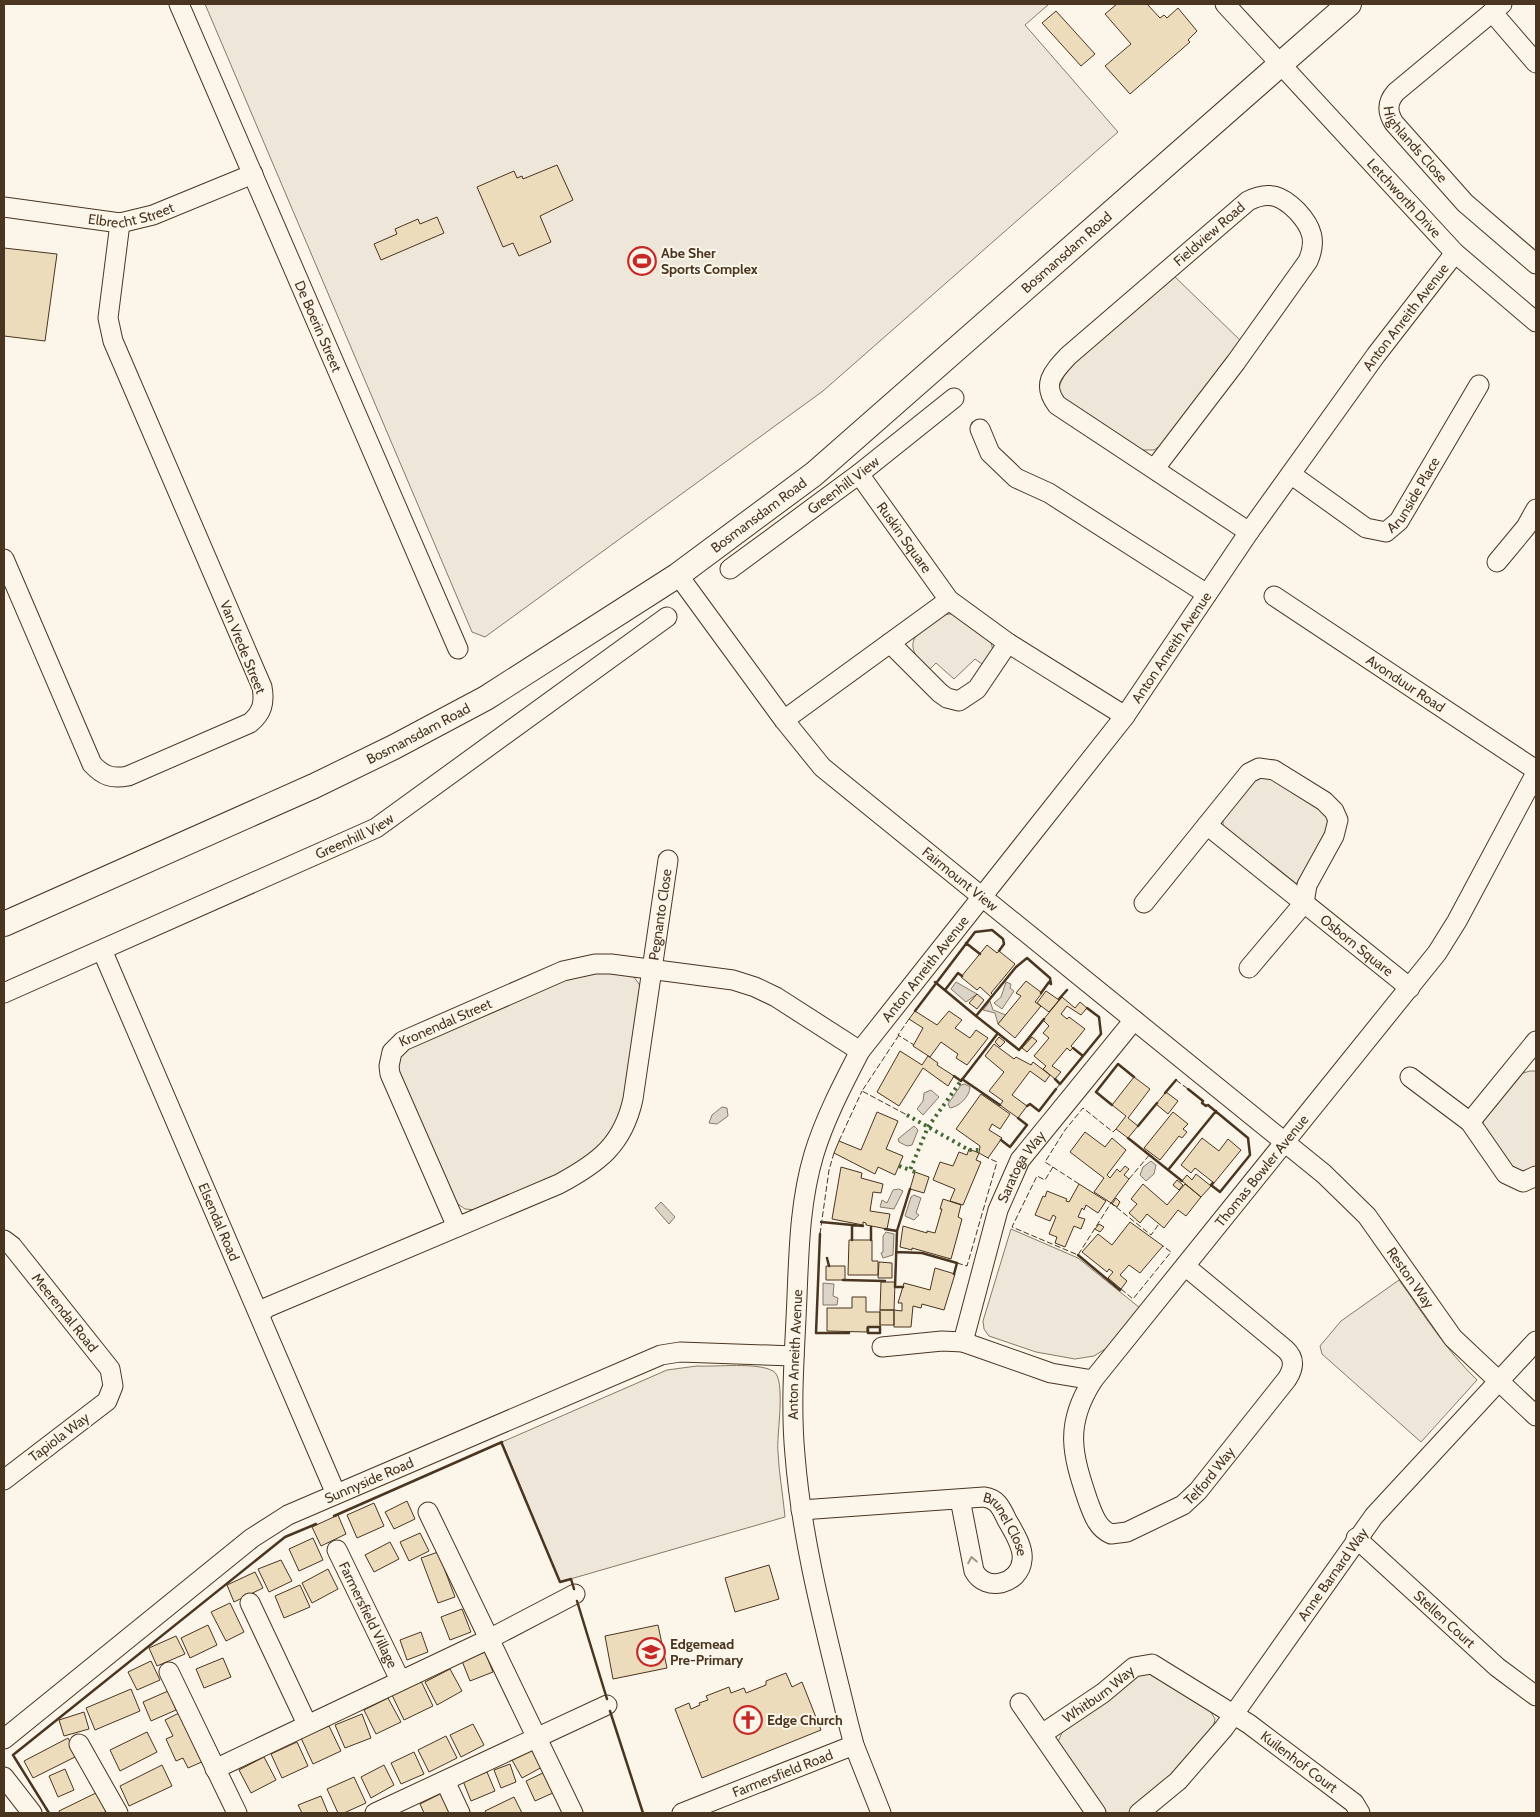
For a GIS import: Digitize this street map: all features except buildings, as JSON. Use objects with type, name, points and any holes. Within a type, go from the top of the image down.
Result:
[{"type":"main road","name":"Bosmansdam Road","points":[[4,924],[314,786],[394,747],[486,698],[678,575],[814,474],[1349,4]]},
{"type":"main road","name":"Bosmansdam Road","points":[[4,914],[76,892]]},
{"type":"street","name":"De Boerin Street","points":[[180,4],[458,649]]},
{"type":"street","name":"Letchworth Drive","points":[[1224,4],[1455,253],[1536,322]]},
{"type":"street","points":[[1497,8],[1536,63]]},
{"type":"street","name":"Highlands Close","points":[[1497,8],[1396,92],[1390,101],[1389,112],[1394,123],[1465,203],[1536,264]]},
{"type":"street","name":"Elbrecht Street","points":[[4,207],[120,223],[153,215],[252,174]]},
{"type":"street","name":"Fieldview Road","points":[[1155,468],[1236,362],[1312,254],[1314,240],[1309,227],[1285,199],[1278,196],[1262,195],[1248,201],[1068,356],[1050,377],[1049,391],[1057,405],[1155,468],[1249,532]]},
{"type":"street","name":"Van Vrede Street","points":[[4,560],[92,764],[100,772],[107,776],[128,776],[250,723],[260,712],[264,704],[262,687],[113,341],[108,318],[120,223]]},
{"type":"street","name":"Anton Anreith Avenue","points":[[881,1813],[854,1745],[828,1639],[801,1510],[795,1454],[794,1356],[801,1211],[814,1154],[837,1097],[860,1051],[1125,716],[1249,532],[1292,475],[1376,355],[1455,253]]},
{"type":"street","name":"Arunside Place","points":[[1292,475],[1340,507],[1366,528],[1386,532],[1399,521],[1479,385]]},
{"type":"street","name":"Greenhill View","points":[[730,569],[859,474],[954,398]]},
{"type":"street","points":[[980,429],[990,453],[1016,478],[1049,493],[1207,594]]},
{"type":"street","name":"Ruskin Square","points":[[859,474],[949,600],[1008,643],[1125,716]]},
{"type":"street","points":[[1497,562],[1531,529],[1536,509]]},
{"type":"street","name":"Fairmount View","points":[[678,575],[784,720],[822,767],[1285,1142]]},
{"type":"street","name":"Avonduur Road","points":[[1274,596],[1536,772]]},
{"type":"street","points":[[784,720],[949,600]]},
{"type":"street","name":"Greenhill View","points":[[4,993],[376,828],[667,617]]},
{"type":"street","points":[[890,642],[940,693],[946,698],[959,701],[970,696],[977,689],[1008,643]]},
{"type":"street","points":[[1144,903],[1249,773],[1259,768],[1274,770],[1324,802],[1337,815],[1337,826],[1307,885],[1304,903],[1249,968]]},
{"type":"street","name":"Thomas Bowler Avenue","points":[[1092,1380],[1437,953],[1458,921],[1536,772]]},
{"type":"street","name":"Osborn Square","points":[[1207,825],[1410,988]]},
{"type":"street","name":"Pegnanto Close","points":[[654,969],[668,860]]},
{"type":"street","name":"Elsendal Road","points":[[102,950],[336,1494]]},
{"type":"street","name":"Kronendal Street","points":[[457,1227],[390,1074],[390,1058],[395,1047],[403,1041],[563,971],[594,964],[654,969],[733,980],[755,987],[776,998],[860,1051]]},
{"type":"street","points":[[259,1314],[268,1307],[559,1184],[583,1171],[608,1152],[620,1137],[629,1120],[654,969]]},
{"type":"street","name":"Saratoga Way","points":[[963,1342],[998,1210],[1020,1160],[1134,1020]]},
{"type":"street","points":[[1470,1122],[1534,1050]]},
{"type":"street","points":[[1410,1077],[1470,1122],[1506,1174],[1523,1182],[1536,1176]]},
{"type":"street","name":"Reston Way","points":[[1285,1142],[1352,1198],[1367,1216],[1453,1338],[1536,1416]]},
{"type":"street","name":"Meerendal Road","points":[[4,1240],[12,1246],[110,1369],[113,1381],[112,1392]]},
{"type":"street","name":"Telford Way","points":[[1092,1380],[1076,1415],[1072,1439],[1075,1463],[1099,1525],[1111,1534],[1127,1532],[1173,1512],[1198,1491],[1287,1379],[1292,1367],[1290,1354],[1285,1349],[1185,1266]]},
{"type":"street","points":[[882,1347],[942,1341],[963,1342],[1051,1373],[1092,1380]]},
{"type":"street","name":"Anne Barnard Way","points":[[1139,1813],[1178,1781],[1234,1715],[1356,1538],[1374,1516],[1536,1342]]},
{"type":"street","name":"Sunnyside Road","points":[[4,1739],[262,1530],[288,1515],[661,1355],[680,1352],[794,1356]]},
{"type":"street","name":"Tapiola Way","points":[[4,1480],[108,1401],[112,1392]]},
{"type":"street","name":"Brunel Close","points":[[801,1510],[984,1497],[998,1502],[1021,1550],[1022,1560],[1019,1572],[1011,1579],[1004,1583],[989,1584],[978,1578],[974,1571],[960,1499]]},
{"type":"street","points":[[428,1512],[573,1813]]},
{"type":"street","name":"Stellen Court","points":[[1356,1538],[1497,1667],[1536,1696]]},
{"type":"street","name":"Farmersfield Village","points":[[337,1550],[400,1680]]},
{"type":"street","name":"Farmersfield Village","points":[[216,1769],[307,1724],[489,1639],[575,1594]]},
{"type":"street","points":[[250,1603],[307,1724]]},
{"type":"street","name":"Whitburn Way","points":[[1042,1734],[1142,1664],[1152,1664],[1161,1668],[1234,1715]]},
{"type":"street","points":[[169,1672],[238,1813]]},
{"type":"street","points":[[1020,1703],[1096,1813]]},
{"type":"street","points":[[375,1813],[608,1705]]},
{"type":"street","name":"Kuilenhof Court","points":[[1234,1715],[1354,1803],[1360,1813]]},
{"type":"street","points":[[79,1744],[118,1813]]},
{"type":"street","name":"Farmersfield Road","points":[[682,1813],[854,1745]]},
{"type":"street","points":[[4,1777],[32,1813]]},
{"type":"street","points":[[445,1781],[460,1813]]},
{"type":"shaded area","name":"Abe Sher Sports Complex","points":[[205,4],[1049,4],[1025,25],[1118,132],[823,391],[485,637],[472,632]]},
{"type":"shaded area","points":[[1171,273],[1241,341],[1161,445],[1154,450],[1142,450],[1065,402],[1058,391],[1064,377],[1089,345],[1124,312]]},
{"type":"shaded area","points":[[954,614],[990,639],[993,650],[985,666],[975,659],[954,679],[936,663],[927,672],[914,652],[913,645],[914,639],[919,633],[944,615]]},
{"type":"shaded area","points":[[1266,774],[1327,812],[1331,826],[1299,882],[1295,884],[1223,828],[1223,818],[1252,780]]},
{"type":"shaded area","points":[[584,972],[627,974],[634,977],[641,987],[624,1108],[604,1144],[570,1169],[475,1210],[465,1209],[455,1202],[398,1070],[397,1061],[406,1047]]},
{"type":"shaded area","points":[[956,982],[977,994],[966,1002],[951,989]]},
{"type":"shaded area","points":[[1006,982],[1011,984],[1010,988],[1014,991],[1002,1009],[994,1003],[1001,997]]},
{"type":"shaded area","points":[[990,1001],[993,1010],[1006,1015],[998,1024],[995,1013],[983,1010]]},
{"type":"shaded area","points":[[1536,1071],[1536,1168],[1527,1173],[1512,1170],[1482,1127],[1485,1114],[1523,1073]]},
{"type":"shaded area","points":[[965,1084],[970,1087],[966,1097],[957,1106],[950,1108],[948,1104],[961,1085]]},
{"type":"shaded area","points":[[931,1090],[939,1097],[923,1115],[917,1109],[923,1101],[924,1093]]},
{"type":"shaded area","points":[[722,1107],[727,1108],[728,1116],[717,1124],[709,1123],[712,1115]]},
{"type":"shaded area","points":[[914,1126],[918,1130],[912,1145],[907,1146],[899,1142],[898,1139]]},
{"type":"shaded area","points":[[1151,1161],[1156,1165],[1154,1174],[1146,1181],[1140,1175],[1143,1167]]},
{"type":"shaded area","points":[[899,1189],[903,1191],[894,1209],[880,1207],[882,1200],[887,1203],[893,1190]]},
{"type":"shaded area","points":[[914,1195],[921,1198],[916,1213],[919,1215],[914,1220],[905,1216],[911,1197]]},
{"type":"shaded area","points":[[661,1202],[675,1217],[669,1224],[655,1208]]},
{"type":"shaded area","points":[[1011,1229],[1078,1258],[1140,1308],[1113,1344],[1094,1356],[1075,1359],[1036,1352],[989,1336],[984,1329],[983,1321]]},
{"type":"shaded area","points":[[886,1232],[894,1234],[893,1255],[883,1258],[881,1253],[883,1252],[883,1236]]},
{"type":"shaded area","points":[[1399,1280],[1445,1344],[1477,1380],[1421,1442],[1322,1354],[1320,1346],[1341,1321]]},
{"type":"shaded area","points":[[823,1283],[834,1284],[833,1296],[838,1298],[837,1305],[823,1305]]},
{"type":"shaded area","points":[[736,1365],[766,1368],[773,1371],[777,1376],[780,1396],[778,1452],[785,1517],[560,1582],[502,1442],[667,1370],[697,1366]]},
{"type":"shaded area","points":[[1152,1673],[1209,1709],[1215,1719],[1213,1728],[1175,1774],[1129,1813],[1105,1813],[1058,1742],[1063,1730],[1136,1676]]},
{"type":"hedge","points":[[915,1172],[910,1170],[928,1127],[961,1081]]},
{"type":"hedge","points":[[907,1115],[969,1150],[979,1150]]},
{"type":"hedge","points":[[899,1166],[910,1170]]},
{"type":"fence","points":[[909,1019],[898,1035],[914,1045]]},
{"type":"fence","points":[[899,1035],[862,1091],[907,1115]]},
{"type":"fence","points":[[1176,1080],[1188,1089]]},
{"type":"fence","points":[[1056,1089],[1060,1084]]},
{"type":"fence","points":[[839,1141],[862,1091]]},
{"type":"fence","points":[[1079,1184],[1045,1162],[1065,1130],[1083,1108],[1113,1132],[1116,1129]]},
{"type":"fence","points":[[820,1234],[829,1170],[834,1153]]},
{"type":"fence","points":[[1129,1179],[1151,1153]]},
{"type":"fence","points":[[957,1263],[967,1266],[997,1162],[988,1158]]},
{"type":"fence","points":[[1053,1167],[1045,1180],[1037,1176],[1012,1227],[1078,1255],[1111,1203],[1151,1235],[1159,1224]]},
{"type":"fence","points":[[1121,1289],[1133,1299],[1171,1252],[1163,1246]]},
{"type":"wall","points":[[915,1011],[975,932],[992,930],[1003,939],[1004,944],[999,951]]},
{"type":"wall","points":[[966,943],[980,954]]},
{"type":"wall","points":[[1016,967],[1027,958],[1050,978],[1051,984],[1049,982],[1041,993]]},
{"type":"wall","points":[[1016,967],[976,1016],[1019,1050],[1044,1019]]},
{"type":"wall","points":[[945,990],[958,973],[962,976]]},
{"type":"wall","points":[[935,982],[976,1016]]},
{"type":"wall","points":[[1059,999],[1067,990]]},
{"type":"wall","points":[[1073,1048],[1083,1056],[1101,1034],[1099,1017],[1087,1008]]},
{"type":"wall","points":[[954,1076],[961,1081],[998,1033]]},
{"type":"wall","points":[[1055,1079],[1060,1084],[1083,1056]]},
{"type":"wall","points":[[1112,1105],[1096,1092],[1118,1064],[1134,1077]]},
{"type":"wall","points":[[962,1079],[1000,1105]]},
{"type":"wall","points":[[1165,1093],[1176,1080]]},
{"type":"wall","points":[[1027,1106],[1030,1104],[1039,1111],[1056,1089]]},
{"type":"wall","points":[[1188,1089],[1203,1101],[1202,1103],[1206,1106],[1208,1105],[1248,1138],[1250,1155],[1220,1192],[1211,1185],[1213,1183]]},
{"type":"wall","points":[[1138,1126],[1157,1103]]},
{"type":"wall","points":[[1168,1170],[1216,1111]]},
{"type":"wall","points":[[1001,1140],[1010,1147],[1027,1125],[1018,1118]]},
{"type":"wall","points":[[1128,1138],[1182,1181]]},
{"type":"wall","points":[[885,1229],[897,1231],[910,1189]]},
{"type":"wall","points":[[821,1222],[863,1226]]},
{"type":"wall","points":[[852,1225],[852,1240]]},
{"type":"wall","points":[[871,1227],[871,1240]]},
{"type":"wall","points":[[897,1231],[895,1287],[903,1287]]},
{"type":"wall","points":[[820,1234],[816,1333],[849,1333]]},
{"type":"wall","points":[[897,1252],[922,1253],[957,1263],[954,1274]]},
{"type":"wall","points":[[1078,1255],[1120,1290]]},
{"type":"wall","points":[[827,1258],[829,1266]]},
{"type":"wall","points":[[843,1280],[885,1281]]},
{"type":"wall","points":[[868,1327],[880,1327],[880,1333],[868,1333],[868,1327]]},
{"type":"wall","points":[[334,1516],[502,1442]]},
{"type":"wall","points":[[502,1444],[560,1582],[571,1579],[574,1589]]},
{"type":"wall","points":[[49,1813],[13,1755],[285,1537],[316,1524]]},
{"type":"wall","points":[[577,1601],[607,1699]]},
{"type":"wall","points":[[610,1711],[643,1813]]},
{"type":"place","name":"Abe Sher Sports Complex","points":[[642,261]]},
{"type":"place","name":"Edgemead Pre-Primary","points":[[651,1652]]},
{"type":"place","name":"Edge Church","points":[[748,1720]]}]
